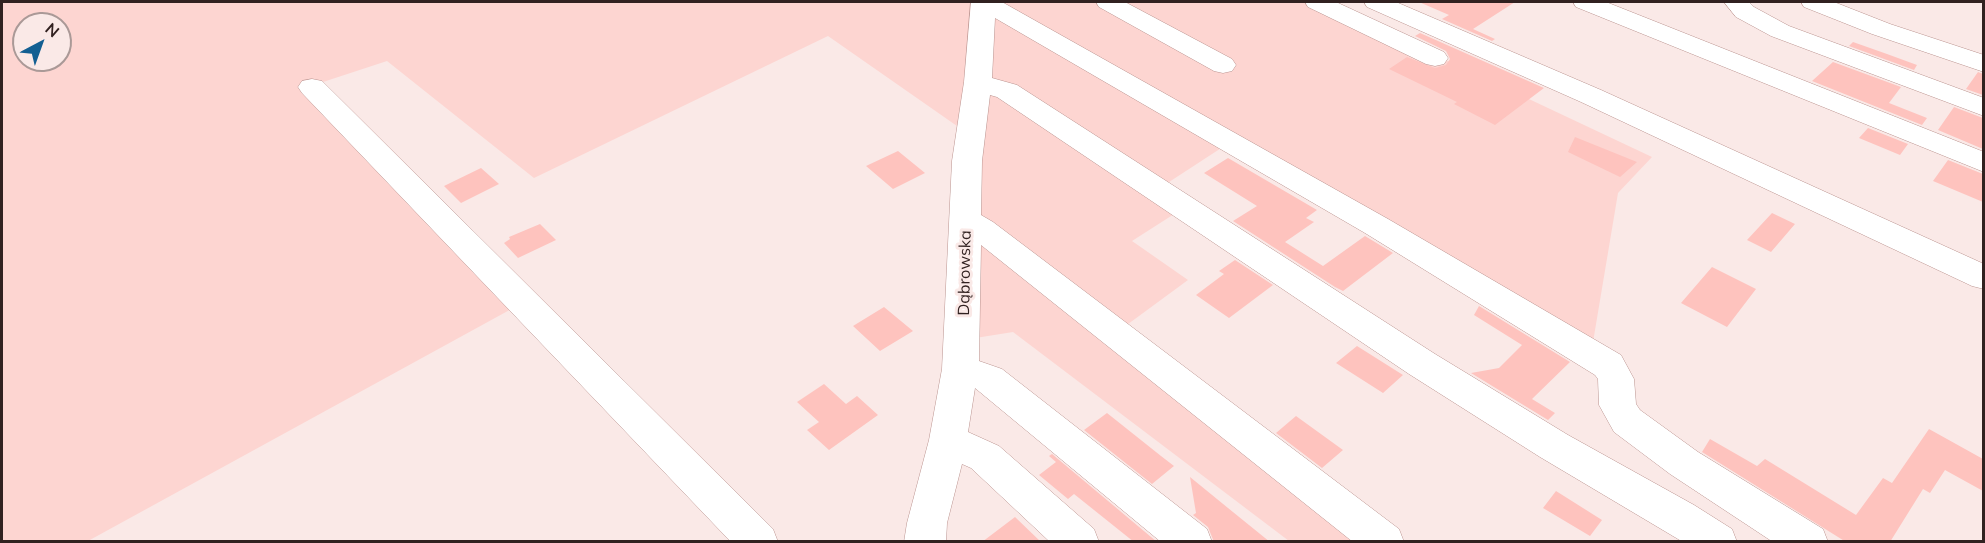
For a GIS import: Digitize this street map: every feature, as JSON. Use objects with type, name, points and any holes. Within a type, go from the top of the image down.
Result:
[{"type":"lane","name":"Dąbrowska","points":[[925,542],[927,523],[948,441],[960,369],[968,161],[978,82],[984,2]]},
{"type":"lane","points":[[984,2],[1219,134],[1608,365],[1616,379],[1618,405],[1628,421],[1684,463],[1808,542]]},
{"type":"lane","points":[[1108,2],[1223,65]]},
{"type":"lane","points":[[1317,2],[1435,58]]},
{"type":"lane","points":[[1376,2],[1591,96],[1983,278]]},
{"type":"lane","points":[[1585,2],[1983,164]]},
{"type":"lane","points":[[1736,2],[1745,12],[1780,31],[1983,108]]},
{"type":"lane","points":[[1813,2],[1881,29],[1983,64]]},
{"type":"lane","points":[[978,82],[1007,91],[1432,370],[1554,446],[1680,517],[1717,542]]},
{"type":"lane","points":[[312,87],[758,542]]},
{"type":"lane","points":[[966,220],[982,229],[1383,542]]},
{"type":"lane","points":[[960,369],[989,379],[1192,542]]},
{"type":"lane","points":[[948,441],[985,457],[1079,542]]},
{"type":"shaded area","points":[[2,2],[1323,2],[1652,157],[1618,193],[1593,342],[1232,141],[1166,184],[1193,202],[1132,241],[1188,280],[1105,341],[1369,541],[1289,541],[1013,332],[944,343],[957,126],[828,36],[534,178],[387,61],[320,83],[526,301],[88,541],[2,541]]},
{"type":"building","points":[[1419,2],[1515,2],[1473,29],[1495,39],[1492,41],[1442,19],[1449,15]]},
{"type":"building","points":[[1420,33],[1544,88],[1495,125],[1454,104],[1457,102],[1389,69],[1407,57],[1435,68],[1446,65],[1450,59],[1446,51],[1415,36]]},
{"type":"building","points":[[1853,42],[1917,65],[1914,70],[1849,46]]},
{"type":"building","points":[[1833,62],[1901,87],[1889,103],[1927,118],[1922,125],[1812,81]]},
{"type":"building","points":[[1978,72],[1983,74],[1983,95],[1966,89]]},
{"type":"building","points":[[1954,107],[1983,118],[1983,149],[1938,130]]},
{"type":"building","points":[[1868,128],[1908,144],[1900,155],[1859,138]]},
{"type":"building","points":[[1575,137],[1637,162],[1620,177],[1568,152]]},
{"type":"building","points":[[898,151],[925,173],[893,189],[866,166]]},
{"type":"building","points":[[1228,158],[1317,210],[1306,218],[1314,222],[1285,242],[1323,266],[1365,236],[1393,253],[1343,291],[1335,287],[1233,221],[1257,206],[1204,173]]},
{"type":"building","points":[[1948,160],[1983,174],[1983,202],[1933,181]]},
{"type":"building","points":[[481,168],[499,184],[461,203],[444,186]]},
{"type":"building","points":[[1772,213],[1795,224],[1771,252],[1747,240]]},
{"type":"building","points":[[540,224],[556,240],[518,258],[504,243],[510,239],[509,237]]},
{"type":"building","points":[[1235,260],[1273,285],[1229,318],[1196,295],[1224,274],[1219,271]]},
{"type":"building","points":[[1712,267],[1756,289],[1727,327],[1681,303]]},
{"type":"building","points":[[1479,306],[1570,362],[1532,399],[1555,413],[1548,420],[1471,373],[1499,368],[1522,345],[1474,315]]},
{"type":"building","points":[[884,307],[913,331],[880,351],[853,326]]},
{"type":"building","points":[[1357,346],[1403,375],[1383,393],[1336,363]]},
{"type":"building","points":[[824,384],[846,404],[857,396],[878,415],[829,450],[807,430],[819,422],[797,402]]},
{"type":"building","points":[[1107,413],[1174,466],[1152,484],[1084,430]]},
{"type":"building","points":[[1296,416],[1343,450],[1322,468],[1276,433]]},
{"type":"building","points":[[1929,429],[1983,459],[1983,491],[1945,470],[1930,493],[1923,489],[1890,542],[1846,542],[1702,452],[1710,439],[1757,466],[1765,459],[1856,515],[1883,478],[1892,483]]},
{"type":"building","points":[[1052,454],[1157,542],[1134,542],[1074,494],[1068,499],[1039,475],[1056,462],[1049,456]]},
{"type":"building","points":[[1190,477],[1270,542],[1214,542],[1208,527],[1193,515],[1196,513]]},
{"type":"building","points":[[1556,491],[1602,520],[1590,536],[1543,508]]},
{"type":"building","points":[[1015,517],[1041,542],[982,542]]}]
